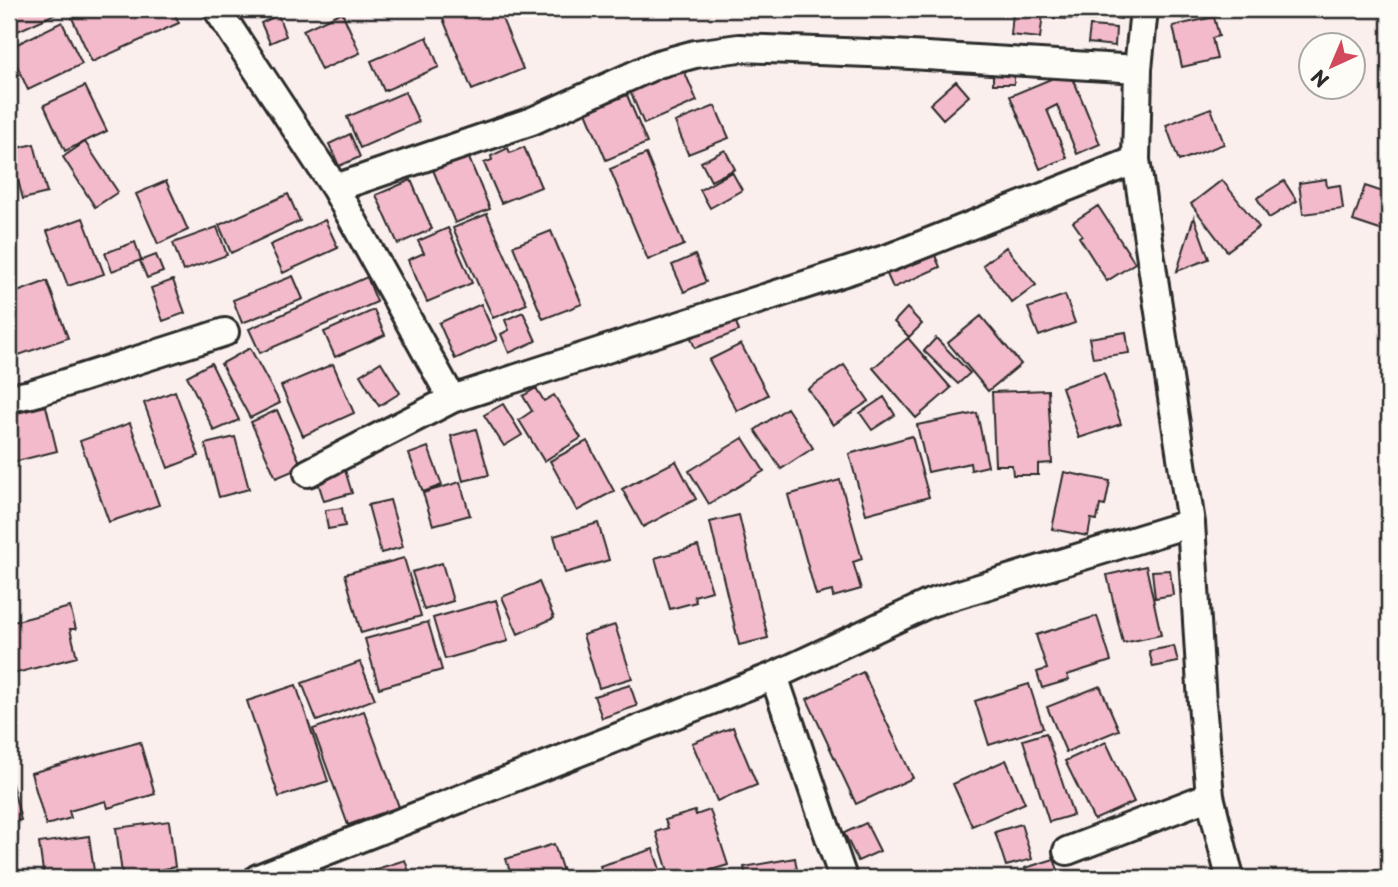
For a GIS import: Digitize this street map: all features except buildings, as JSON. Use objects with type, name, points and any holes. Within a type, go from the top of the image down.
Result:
[{"type":"street","points":[[217,9],[335,188],[452,399]]},
{"type":"street","points":[[1144,9],[1138,69],[1136,160],[1191,523],[1210,796],[1230,878]]},
{"type":"street","points":[[335,188],[532,121],[658,64],[695,54],[739,48],[894,54],[1138,69]]},
{"type":"street","points":[[308,473],[452,399],[891,257],[1136,160]]},
{"type":"street","points":[[9,398],[31,394],[225,332]]},
{"type":"street","points":[[258,878],[774,676],[930,603],[1191,523]]},
{"type":"street","points":[[774,676],[843,878]]},
{"type":"street","points":[[1067,851],[1210,796]]}]
